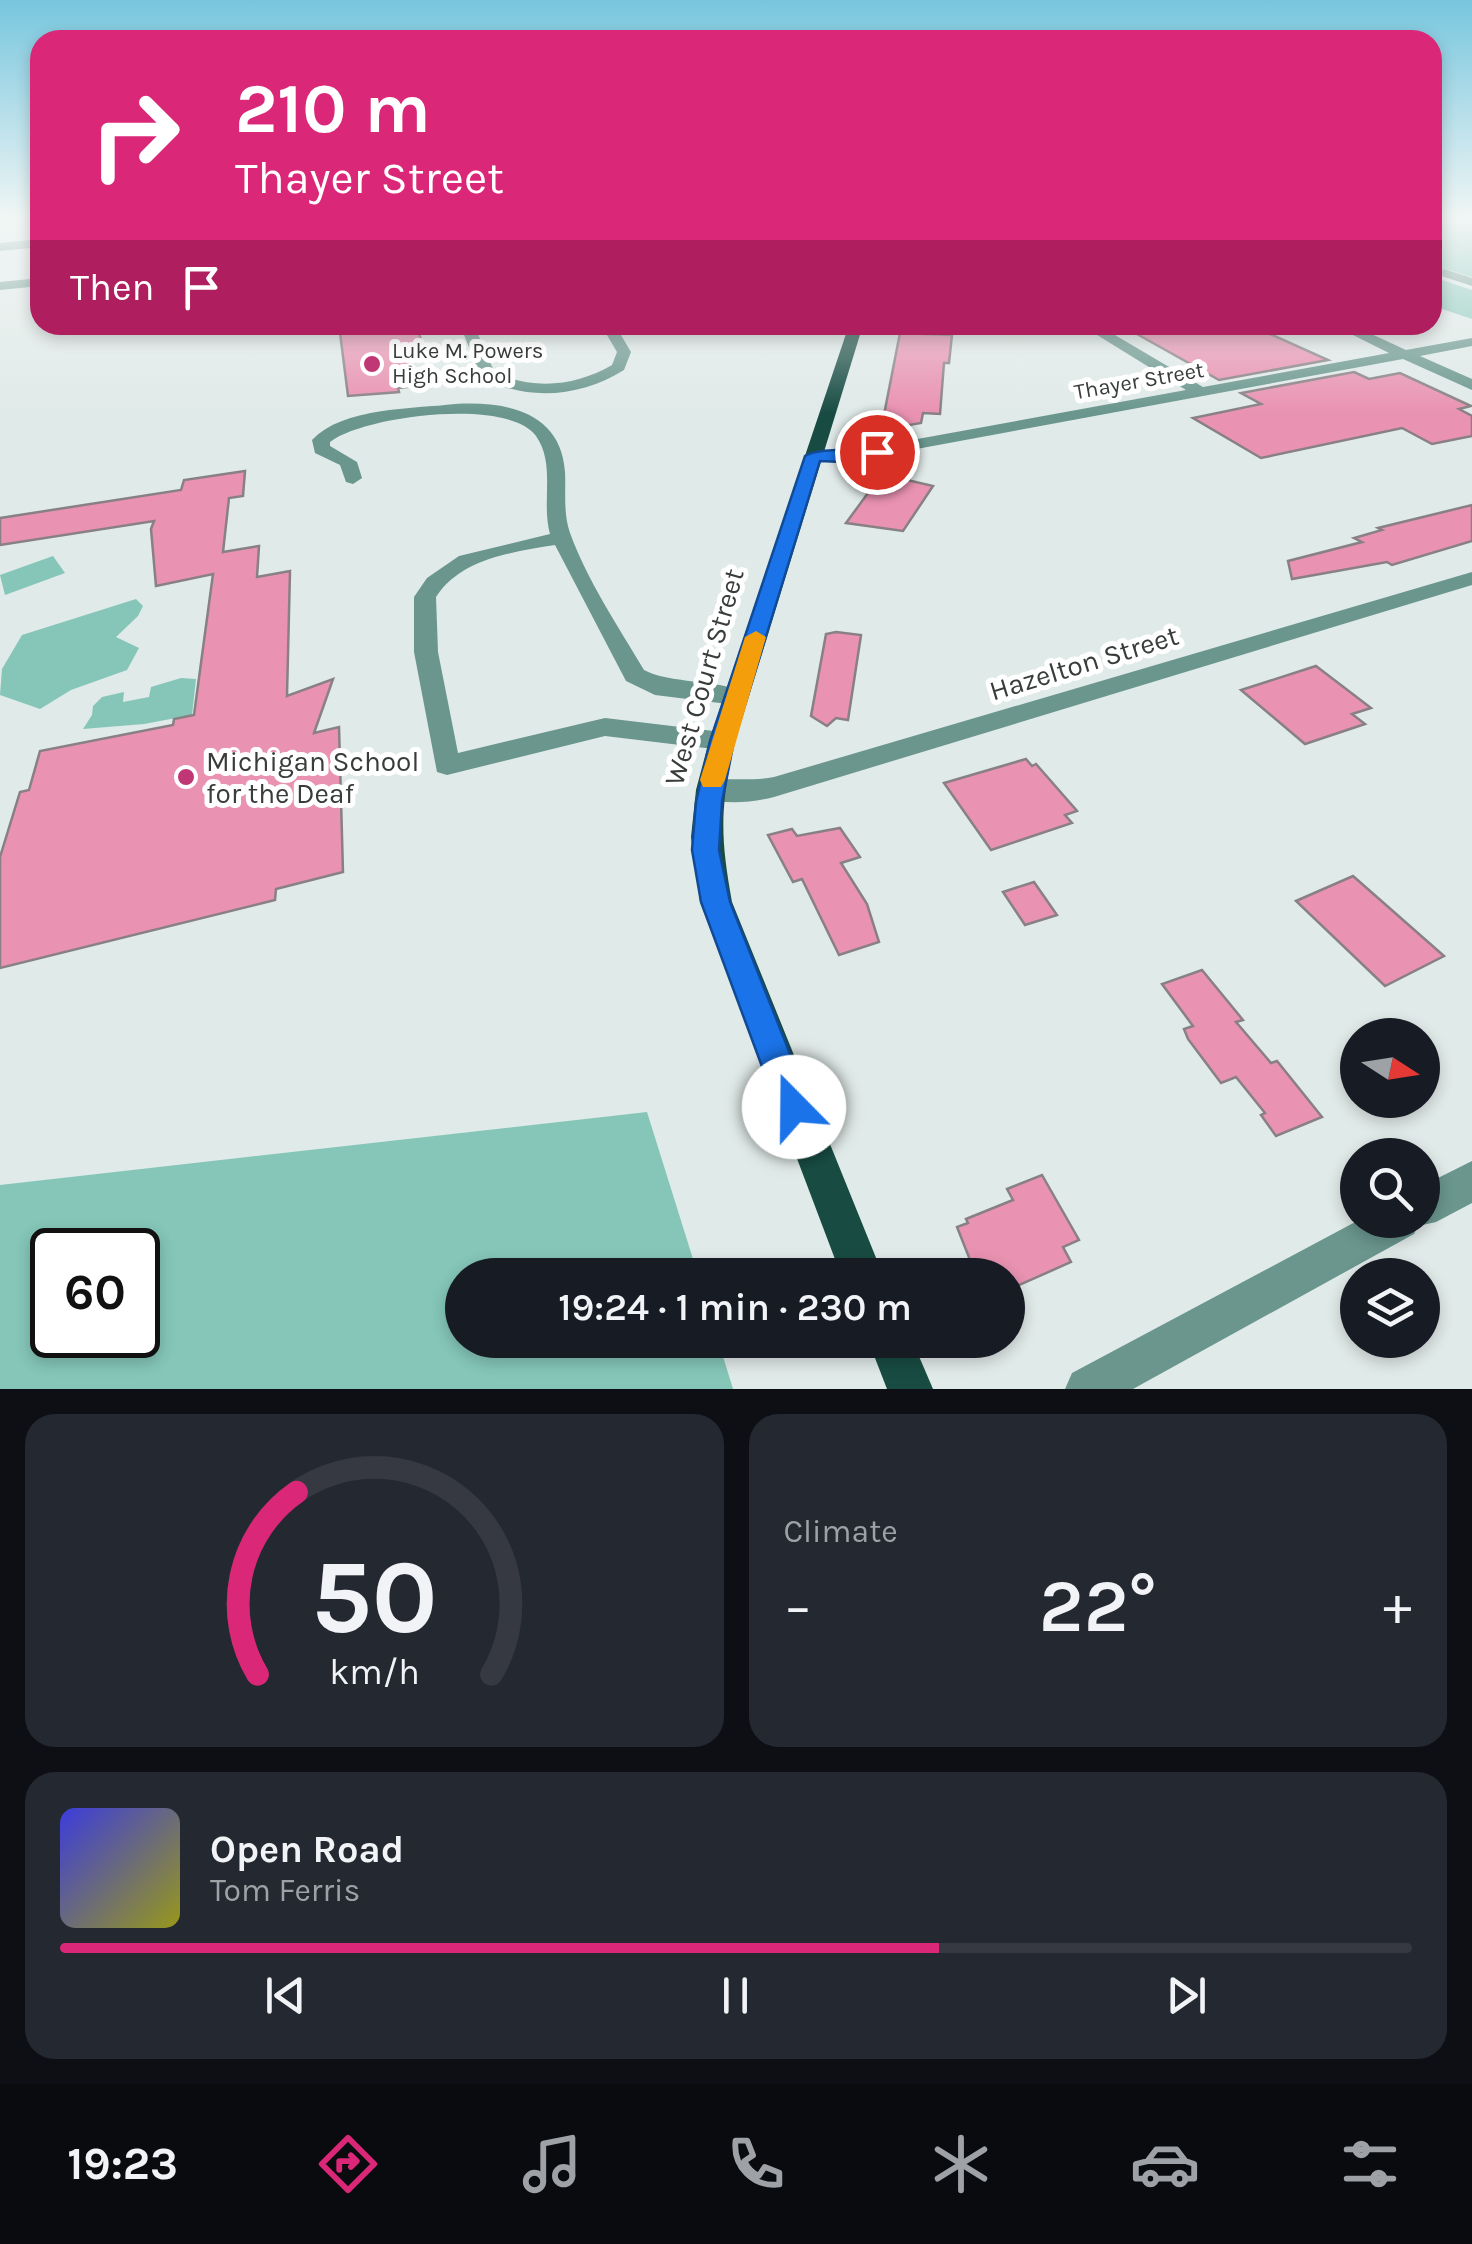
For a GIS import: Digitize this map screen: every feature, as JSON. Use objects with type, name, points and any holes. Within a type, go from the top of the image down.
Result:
[{"type":"main road","name":"West Court Street","points":[[853,335],[722,741],[710,790],[706,850],[722,925],[855,1258]]},
{"type":"main road","points":[[897,1358],[910,1389]]},
{"type":"street","points":[[0,286],[30,283]]},
{"type":"street","points":[[471,335],[484,371],[517,386],[571,385],[615,370],[623,361],[624,352],[614,335]]},
{"type":"street","points":[[1105,335],[1203,393]]},
{"type":"street","points":[[1362,335],[1472,386]]},
{"type":"street","name":"Thayer Street","points":[[813,456],[848,457],[1472,342]]},
{"type":"street","points":[[490,407],[517,386]]},
{"type":"street","points":[[353,478],[348,462],[321,449],[321,440],[327,434],[410,414],[490,407],[511,410],[526,419],[550,448],[554,460],[554,504],[563,538],[642,683],[736,698]]},
{"type":"street","points":[[563,538],[473,558],[441,578],[426,595],[423,622],[447,765],[606,728],[722,741]]},
{"type":"street","name":"Hazelton Street","points":[[710,790],[751,792],[774,788],[1472,578]]},
{"type":"street","points":[[1440,1198],[1472,1181]]},
{"type":"street","points":[[1088,1389],[1367,1238]]},
{"type":"green space","points":[[1442,283],[1472,290],[1472,319],[1442,309]]},
{"type":"green space","points":[[53,556],[65,573],[5,595],[0,575]]},
{"type":"green space","points":[[136,599],[143,606],[138,616],[116,637],[139,648],[127,670],[71,690],[40,709],[0,695],[2,669],[22,635]]},
{"type":"green space","points":[[181,678],[196,679],[192,715],[83,729],[93,706],[102,697],[124,692],[123,702],[149,697],[151,687]]},
{"type":"green space","points":[[647,1112],[693,1258],[445,1258],[445,1358],[724,1358],[733,1389],[0,1389],[0,1185]]},
{"type":"building","name":"Luke M. Powers High School","points":[[340,335],[420,335],[424,352],[407,354],[416,386],[398,388],[399,392],[348,396]]},
{"type":"building","points":[[900,335],[952,335],[949,363],[944,363],[940,414],[923,413],[921,423],[881,430]]},
{"type":"building","points":[[1139,335],[1272,335],[1328,360],[1219,380]]},
{"type":"building","points":[[1354,372],[1369,379],[1400,373],[1471,406],[1459,409],[1472,416],[1472,436],[1432,444],[1402,428],[1261,458],[1193,418],[1261,404],[1241,393]]},
{"type":"building","name":"Michigan School for the Deaf","points":[[245,471],[243,496],[229,498],[223,552],[259,546],[257,577],[290,571],[287,696],[333,679],[314,733],[339,727],[343,872],[276,889],[275,900],[0,968],[0,857],[20,792],[29,790],[40,751],[173,725],[174,719],[194,715],[213,574],[156,586],[151,529],[154,521],[0,545],[0,518],[181,490],[184,480]]},
{"type":"building","points":[[882,474],[933,486],[903,531],[846,523]]},
{"type":"building","points":[[1472,505],[1472,541],[1392,565],[1387,562],[1292,579],[1288,561],[1362,542],[1354,538],[1382,530],[1378,528]]},
{"type":"building","points":[[826,634],[861,635],[848,720],[836,718],[827,726],[811,716]]},
{"type":"building","points":[[1316,666],[1371,708],[1352,714],[1365,724],[1305,744],[1241,690]]},
{"type":"building","points":[[1026,759],[1032,766],[1036,764],[1077,811],[1065,815],[1072,823],[991,850],[944,783]]},
{"type":"building","points":[[840,828],[860,857],[841,863],[867,904],[879,942],[839,955],[802,879],[793,882],[768,835],[792,829],[797,836]]},
{"type":"building","points":[[1353,876],[1444,956],[1385,986],[1296,901]]},
{"type":"building","points":[[1034,882],[1057,915],[1025,925],[1003,892]]},
{"type":"building","points":[[1202,970],[1243,1020],[1236,1022],[1271,1063],[1277,1061],[1322,1117],[1276,1136],[1261,1115],[1265,1113],[1236,1077],[1221,1083],[1188,1039],[1184,1029],[1193,1026],[1162,984]]},
{"type":"building","points":[[1042,1175],[1079,1240],[1063,1247],[1071,1262],[1025,1282],[1025,1258],[969,1258],[957,1227],[968,1223],[966,1219],[1013,1200],[1007,1189]]},
{"type":"slow traffic","points":[[712,780],[756,637]]},
{"type":"place","name":"Luke M. Powers High School","points":[[372,364]]},
{"type":"place","name":"Michigan School for the Deaf","points":[[186,777]]},
{"type":"route","points":[[794,1107],[716,902],[706,850],[709,802],[722,741],[813,456],[877,452]]}]
